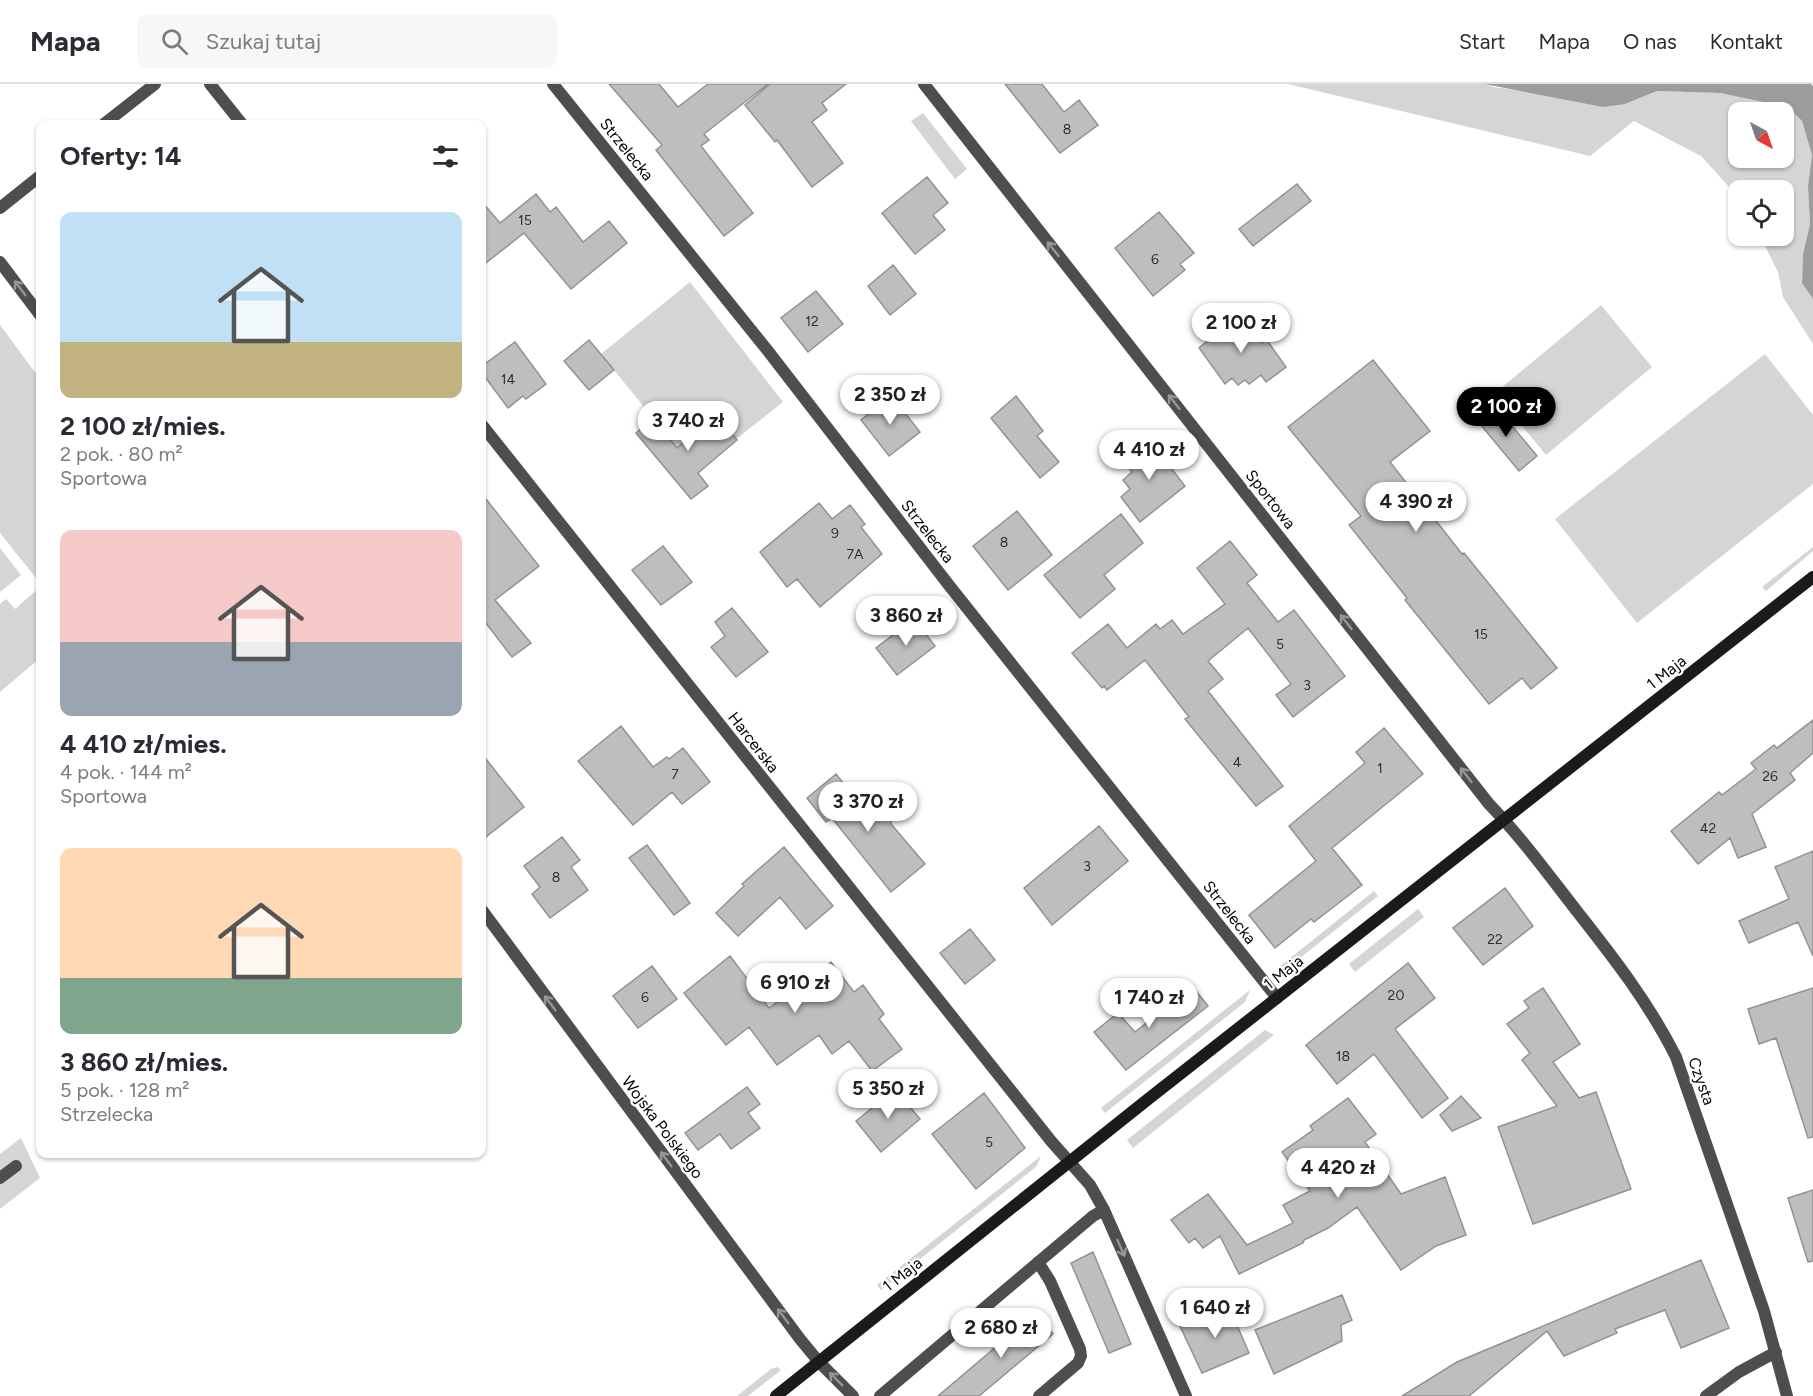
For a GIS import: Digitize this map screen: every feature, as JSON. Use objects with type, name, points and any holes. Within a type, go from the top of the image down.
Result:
[{"type":"main road","name":"1 Maja","points":[[776,1396],[1277,998],[1813,577]]},
{"type":"street","points":[[109,120],[155,84]]},
{"type":"street","points":[[210,84],[239,120]]},
{"type":"street","name":"Strzelecka","points":[[553,84],[768,351],[948,584],[1277,998]]},
{"type":"street","name":"Sportowa","points":[[924,84],[1489,804],[1504,819]]},
{"type":"street","points":[[0,208],[36,179]]},
{"type":"street","points":[[0,262],[36,310]]},
{"type":"street","name":"Harcerska","points":[[486,430],[1043,1132],[1090,1185],[1104,1210],[1186,1396]]},
{"type":"street","name":"Czysta","points":[[1504,819],[1621,968],[1662,1029],[1676,1057],[1737,1230],[1776,1352],[1787,1396]]},
{"type":"street","name":"Wojska Polskiego","points":[[486,915],[819,1362],[853,1396]]},
{"type":"street","points":[[0,1178],[16,1166]]},
{"type":"street","points":[[880,1396],[1093,1216],[1104,1210]]},
{"type":"street","points":[[1038,1262],[1050,1281],[1081,1356],[1078,1363],[1039,1396]]},
{"type":"street","points":[[1706,1396],[1739,1372],[1776,1352]]},
{"type":"shaded area","points":[[1288,84],[1484,84],[1625,104],[1657,91],[1720,93],[1763,102],[1728,102],[1728,168],[1794,168],[1794,113],[1802,121],[1812,155],[1808,186],[1810,224],[1803,254],[1802,283],[1813,299],[1813,344],[1783,297],[1778,272],[1765,246],[1794,246],[1794,180],[1728,180],[1728,186],[1701,156],[1634,121],[1590,156]]},
{"type":"shaded area","points":[[1484,84],[1811,84],[1813,86],[1813,299],[1802,283],[1803,254],[1810,224],[1808,186],[1812,155],[1802,121],[1794,113],[1794,102],[1763,102],[1720,93],[1657,91],[1625,104],[1603,107]]},
{"type":"shaded area","points":[[923,113],[967,169],[955,179],[911,121]]},
{"type":"shaded area","points":[[690,282],[783,402],[696,471],[601,354]]},
{"type":"shaded area","points":[[1601,305],[1652,367],[1546,455],[1495,393]]},
{"type":"shaded area","points":[[0,325],[36,374],[36,578],[0,533]]},
{"type":"shaded area","points":[[1765,354],[1813,415],[1813,484],[1637,623],[1555,519]]},
{"type":"shaded area","points":[[1813,547],[1813,551],[1766,591],[1762,587]]},
{"type":"shaded area","points":[[0,548],[21,575],[0,592]]},
{"type":"shaded area","points":[[36,591],[36,661],[0,692],[0,604],[6,599],[15,609]]},
{"type":"shaded area","points":[[1374,891],[1378,896],[1290,966],[1279,967]]},
{"type":"shaded area","points":[[1418,909],[1424,917],[1355,972],[1349,964]]},
{"type":"shaded area","points":[[1250,990],[1245,1002],[1105,1113],[1101,1108]]},
{"type":"shaded area","points":[[1265,1030],[1274,1035],[1133,1148],[1127,1140]]},
{"type":"shaded area","points":[[21,1138],[40,1178],[0,1209],[0,1154]]},
{"type":"shaded area","points":[[1041,1156],[1036,1167],[881,1290],[877,1285]]},
{"type":"shaded area","points":[[777,1367],[781,1370],[748,1396],[737,1396],[771,1369]]},
{"type":"building","points":[[609,84],[659,84],[678,107],[708,84],[768,84],[704,134],[709,140],[701,146],[753,213],[724,236],[656,150],[662,145]]},
{"type":"building","points":[[770,84],[846,84],[822,103],[827,110],[812,122],[843,163],[812,187],[777,140],[775,142],[745,105]]},
{"type":"building","points":[[1005,84],[1042,84],[1064,112],[1079,100],[1098,125],[1060,153]]},
{"type":"building","points":[[927,177],[948,203],[933,215],[945,230],[915,254],[882,213]]},
{"type":"building","points":[[1297,184],[1311,201],[1253,246],[1239,229]]},
{"type":"building","points":[[536,194],[550,212],[556,207],[583,242],[609,221],[627,243],[571,289],[524,233],[486,263],[486,207],[500,223]]},
{"type":"building","points":[[1159,212],[1194,253],[1180,264],[1185,270],[1153,296],[1115,248]]},
{"type":"building","points":[[893,265],[916,294],[890,315],[868,286]]},
{"type":"building","points":[[816,291],[843,324],[808,352],[781,318]]},
{"type":"building","points":[[1239,315],[1262,343],[1266,339],[1286,367],[1266,382],[1261,375],[1249,384],[1245,380],[1238,385],[1232,378],[1225,384],[1199,348]]},
{"type":"building","points":[[589,340],[614,370],[589,390],[564,361]]},
{"type":"building","points":[[515,342],[546,384],[526,399],[523,396],[508,408],[486,378],[486,363]]},
{"type":"building","points":[[1373,360],[1430,431],[1390,462],[1462,554],[1464,553],[1557,668],[1531,689],[1522,678],[1489,704],[1405,600],[1407,598],[1349,525],[1361,516],[1288,427]]},
{"type":"building","points":[[892,396],[920,432],[889,456],[861,420]]},
{"type":"building","points":[[1016,396],[1043,431],[1037,436],[1059,462],[1040,478],[991,418]]},
{"type":"building","points":[[1494,404],[1537,456],[1519,471],[1476,419]]},
{"type":"building","points":[[716,415],[737,440],[698,473],[708,486],[691,499],[636,433],[653,419],[677,448]]},
{"type":"building","points":[[1146,440],[1155,453],[1158,451],[1185,486],[1140,522],[1121,497],[1130,489],[1123,480],[1132,472],[1122,460]]},
{"type":"building","points":[[486,499],[539,566],[495,600],[531,643],[512,657],[486,623]]},
{"type":"building","points":[[819,503],[832,519],[850,505],[865,524],[861,527],[882,554],[820,607],[797,579],[787,587],[760,552]]},
{"type":"building","points":[[1017,511],[1052,555],[1008,590],[973,546]]},
{"type":"building","points":[[1121,514],[1143,543],[1104,575],[1115,589],[1080,618],[1044,575]]},
{"type":"building","points":[[1230,541],[1257,575],[1247,583],[1278,622],[1294,610],[1345,676],[1293,717],[1276,695],[1291,684],[1248,628],[1208,661],[1223,679],[1208,691],[1283,786],[1256,806],[1185,719],[1189,717],[1145,660],[1107,690],[1104,686],[1102,688],[1072,653],[1108,624],[1127,648],[1156,624],[1160,629],[1172,620],[1183,634],[1225,604],[1197,568]]},
{"type":"building","points":[[663,546],[692,582],[661,605],[632,570]]},
{"type":"building","points":[[732,608],[768,652],[736,677],[711,647],[725,636],[715,622]]},
{"type":"building","points":[[914,619],[935,646],[897,675],[876,648]]},
{"type":"building","points":[[1813,720],[1813,753],[1790,773],[1795,780],[1752,814],[1766,847],[1738,858],[1730,838],[1698,864],[1671,831],[1719,792],[1722,795],[1756,769],[1751,763],[1774,745],[1777,748]]},
{"type":"building","points":[[621,726],[653,767],[667,757],[669,759],[683,748],[710,782],[682,804],[672,792],[633,825],[578,761]]},
{"type":"building","points":[[1384,728],[1423,774],[1332,848],[1362,885],[1314,922],[1311,919],[1275,948],[1249,915],[1316,861],[1289,826],[1365,763],[1356,752]]},
{"type":"building","points":[[486,759],[524,807],[486,837]]},
{"type":"building","points":[[836,774],[866,812],[891,804],[891,824],[925,864],[891,892],[832,818],[826,822],[807,798]]},
{"type":"building","points":[[1099,826],[1128,861],[1052,925],[1024,888]]},
{"type":"building","points":[[562,837],[580,860],[571,867],[588,890],[550,918],[532,894],[540,887],[524,866]]},
{"type":"building","points":[[647,845],[690,903],[674,915],[629,858]]},
{"type":"building","points":[[784,847],[833,906],[806,929],[780,897],[738,936],[716,913],[744,886],[742,884]]},
{"type":"building","points":[[1813,851],[1813,956],[1798,922],[1749,943],[1739,921],[1789,899],[1775,867]]},
{"type":"building","points":[[1505,888],[1533,926],[1483,965],[1453,928]]},
{"type":"building","points":[[970,929],[995,960],[965,984],[940,953]]},
{"type":"building","points":[[730,956],[769,1008],[831,962],[854,992],[863,985],[884,1014],[879,1019],[902,1049],[872,1071],[849,1041],[832,1054],[819,1035],[777,1065],[749,1027],[726,1045],[684,993]]},
{"type":"building","points":[[1408,963],[1435,998],[1395,1029],[1448,1098],[1422,1118],[1374,1054],[1337,1084],[1306,1045]]},
{"type":"building","points":[[652,966],[677,999],[638,1028],[613,996]]},
{"type":"building","points":[[1192,986],[1208,1006],[1126,1070],[1094,1032],[1118,1013],[1135,1032]]},
{"type":"building","points":[[1543,988],[1580,1044],[1553,1062],[1579,1098],[1596,1092],[1631,1189],[1533,1224],[1498,1127],[1557,1106],[1522,1060],[1530,1053],[1507,1024],[1529,1008],[1524,1001]]},
{"type":"building","points":[[1813,988],[1813,1137],[1808,1138],[1776,1038],[1759,1044],[1748,1009]]},
{"type":"building","points":[[747,1087],[760,1104],[748,1113],[760,1128],[731,1149],[720,1134],[698,1150],[685,1133]]},
{"type":"building","points":[[895,1089],[920,1119],[881,1152],[856,1121]]},
{"type":"building","points":[[984,1093],[1025,1148],[976,1189],[932,1134]]},
{"type":"building","points":[[1461,1096],[1481,1118],[1452,1131],[1440,1115]]},
{"type":"building","points":[[1348,1098],[1376,1134],[1365,1142],[1401,1194],[1445,1177],[1466,1235],[1436,1246],[1401,1270],[1357,1207],[1328,1228],[1304,1240],[1303,1243],[1239,1274],[1220,1236],[1203,1248],[1195,1238],[1189,1243],[1171,1220],[1208,1194],[1247,1245],[1293,1223],[1283,1205],[1310,1191],[1282,1152],[1313,1130],[1310,1126]]},
{"type":"building","points":[[1813,1190],[1813,1261],[1808,1262],[1788,1198]]},
{"type":"building","points":[[1093,1252],[1131,1344],[1109,1353],[1071,1263]]},
{"type":"building","points":[[1701,1260],[1729,1328],[1681,1348],[1665,1310],[1615,1329],[1617,1333],[1564,1356],[1547,1331],[1469,1396],[1402,1396],[1457,1362]]},
{"type":"building","points":[[1342,1295],[1352,1320],[1341,1325],[1342,1341],[1274,1374],[1255,1330]]},
{"type":"building","points":[[1228,1304],[1249,1353],[1202,1373],[1180,1326]]},
{"type":"building","points":[[1036,1313],[1053,1334],[979,1396],[938,1396]]}]
